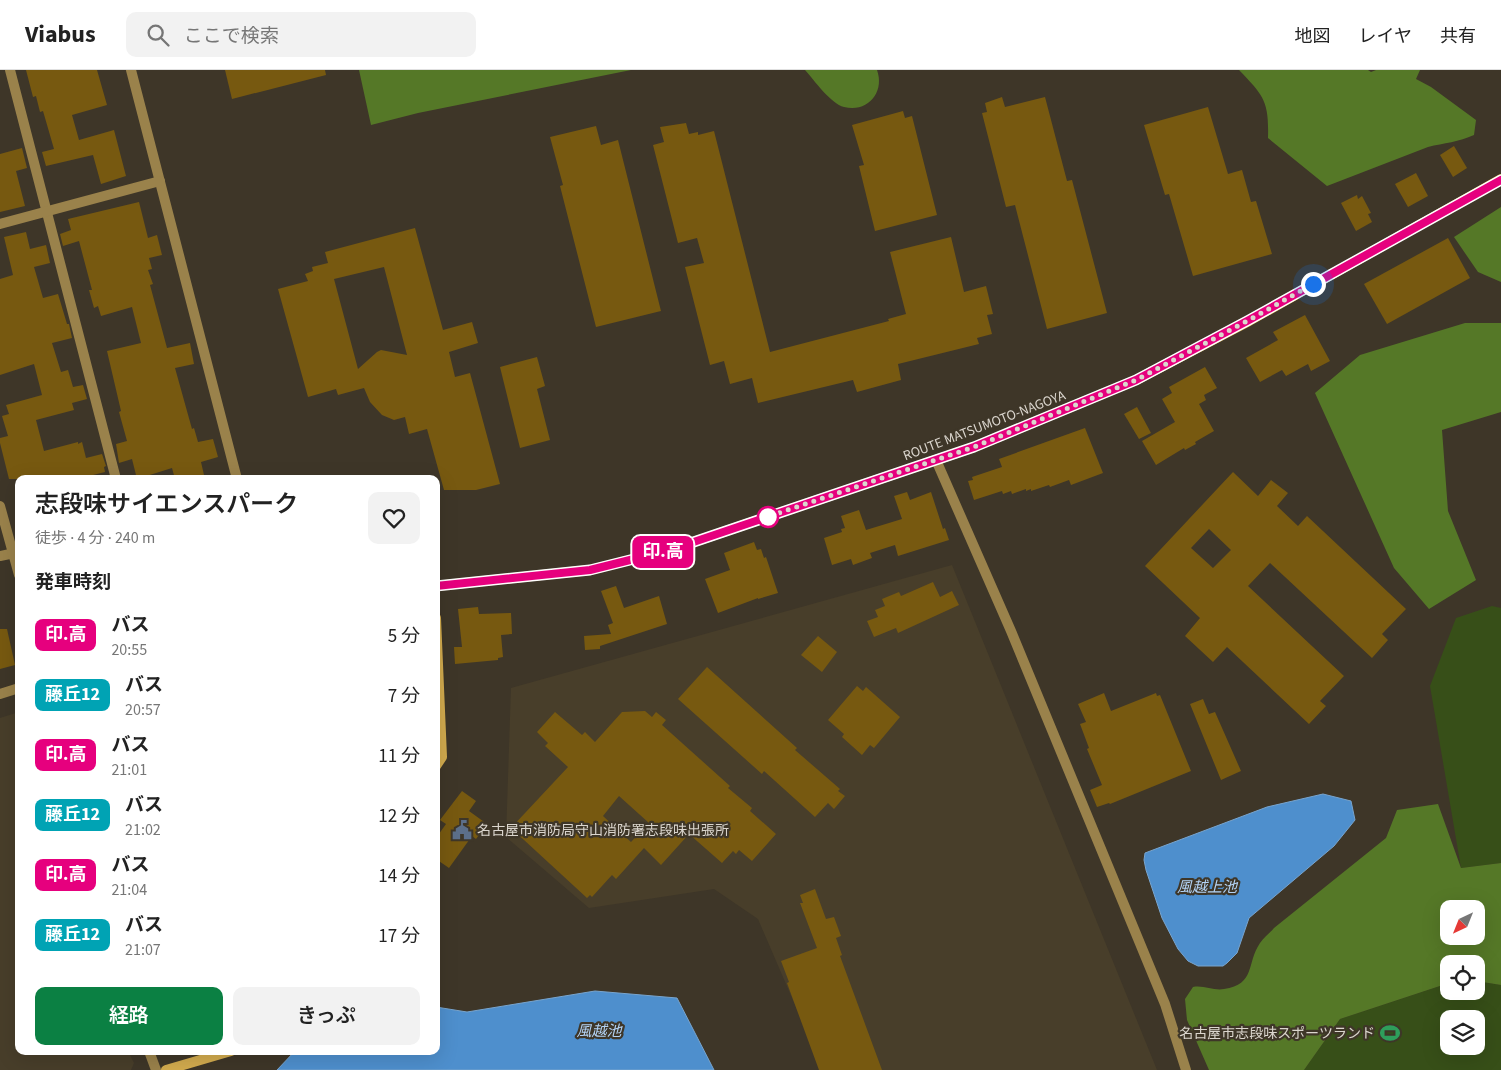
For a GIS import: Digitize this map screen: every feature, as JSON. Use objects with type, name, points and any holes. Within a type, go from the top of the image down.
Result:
[{"type":"main road","name":"ROUTE MATSUMOTO-NAGOYA","points":[[440,586],[590,570],[628,561],[670,550],[974,447],[1136,380],[1249,320],[1501,180]]},
{"type":"main road","points":[[440,740],[442,757],[440,760]]},
{"type":"main road","points":[[166,1070],[217,1055]]},
{"type":"street","points":[[10,70],[115,475]]},
{"type":"street","points":[[131,70],[236,475]]},
{"type":"street","points":[[0,224],[160,181]]},
{"type":"street","points":[[936,460],[1012,631],[1165,1004],[1186,1070]]},
{"type":"street","points":[[0,506],[15,550]]},
{"type":"street","points":[[0,556],[15,553]]},
{"type":"street","points":[[0,694],[15,689]]},
{"type":"street","points":[[150,1055],[156,1070]]},
{"type":"shaded area","points":[[952,565],[1157,1070],[823,1070],[758,919],[714,889],[589,908],[506,837],[511,688]]},
{"type":"shaded area","points":[[15,713],[15,1055],[130,1055],[134,1063],[131,1070],[0,1070],[0,718]]},
{"type":"green space","points":[[359,70],[631,70],[418,113],[371,125]]},
{"type":"green space","points":[[805,70],[877,70],[879,86],[867,104],[853,108],[844,107],[828,97]]},
{"type":"green space","points":[[1239,70],[1368,70],[1371,72],[1376,70],[1420,70],[1416,79],[1431,87],[1476,120],[1474,135],[1457,141],[1428,147],[1327,186],[1268,138],[1266,107],[1254,86]]},
{"type":"green space","points":[[1501,207],[1501,282],[1478,272],[1454,237]]},
{"type":"green space","points":[[1465,323],[1501,323],[1501,412],[1442,430],[1448,511],[1476,580],[1429,609],[1394,568],[1315,393],[1360,355]]},
{"type":"green space","points":[[1492,606],[1501,608],[1501,863],[1461,868],[1430,686],[1456,618]]},
{"type":"green space","points":[[1438,804],[1461,868],[1501,863],[1501,985],[1485,982],[1485,955],[1440,955],[1440,986],[1340,1019],[1304,1070],[1209,1070],[1187,1020],[1185,999],[1193,987],[1224,989],[1241,983],[1249,972],[1260,943],[1274,928],[1386,838],[1397,810]]},
{"type":"green space","name":"名古屋市志段味スポーツランド","points":[[1485,982],[1501,985],[1501,1070],[1304,1070],[1340,1019],[1440,986],[1440,1000],[1485,1000]]},
{"type":"water","name":"風越上池","points":[[1323,794],[1351,801],[1355,820],[1334,846],[1249,918],[1237,953],[1227,963],[1223,966],[1198,966],[1188,961],[1178,949],[1162,918],[1146,870],[1145,853],[1267,807]]},
{"type":"water","name":"風越池","points":[[595,991],[677,998],[714,1070],[277,1070],[291,1055],[440,1055],[440,1008],[467,1012]]},
{"type":"building","points":[[26,70],[97,70],[107,105],[72,115],[79,140],[114,130],[126,176],[101,184],[93,155],[46,166],[42,152],[54,149],[43,111],[40,112],[36,96],[33,97]]},
{"type":"building","points":[[225,70],[325,70],[326,75],[232,99]]},
{"type":"building","points":[[1002,97],[1005,107],[1045,97],[1067,181],[1072,180],[1107,313],[1047,329],[1015,205],[1006,207],[982,113],[987,112],[985,103]]},
{"type":"building","points":[[1208,107],[1228,174],[1242,170],[1251,202],[1256,201],[1272,254],[1193,276],[1169,194],[1165,195],[1144,125]]},
{"type":"building","points":[[903,111],[905,118],[912,116],[937,215],[875,231],[859,166],[864,165],[852,125]]},
{"type":"building","points":[[686,123],[689,134],[698,132],[698,135],[714,131],[770,352],[889,321],[888,319],[906,314],[890,252],[951,237],[964,292],[986,286],[993,314],[987,315],[992,334],[977,338],[979,344],[898,364],[901,380],[857,392],[853,380],[758,403],[752,378],[730,384],[724,361],[710,365],[685,267],[704,263],[697,238],[678,243],[653,145],[664,142],[660,127]]},
{"type":"building","points":[[596,126],[601,145],[618,140],[661,311],[596,327],[560,186],[563,185],[550,137]]},
{"type":"building","points":[[1454,146],[1467,168],[1453,177],[1440,155]]},
{"type":"building","points":[[22,148],[27,168],[16,171],[25,206],[0,212],[0,154]]},
{"type":"building","points":[[1416,173],[1428,196],[1408,207],[1395,184]]},
{"type":"building","points":[[1357,195],[1358,199],[1362,196],[1371,213],[1368,214],[1372,222],[1356,231],[1341,203]]},
{"type":"building","points":[[139,202],[148,238],[157,235],[162,255],[149,258],[152,269],[148,270],[153,284],[150,285],[167,348],[190,343],[194,364],[175,368],[192,429],[194,428],[198,442],[213,439],[218,457],[201,462],[204,475],[174,475],[172,468],[150,475],[136,475],[132,459],[119,463],[116,444],[127,441],[119,412],[121,411],[107,351],[141,343],[132,307],[101,316],[98,306],[94,308],[89,290],[92,290],[79,241],[63,246],[60,234],[71,230],[68,219]]},
{"type":"building","points":[[415,228],[443,330],[472,322],[478,343],[449,352],[455,377],[470,373],[500,484],[476,490],[444,490],[427,429],[409,434],[405,417],[394,420],[382,415],[370,402],[364,388],[338,395],[336,389],[308,397],[278,289],[308,281],[305,274],[313,271],[312,267],[328,263],[325,252]],"holes":[[[384,267],[407,355],[381,350],[358,369],[334,279]]]},
{"type":"building","points":[[26,232],[30,249],[46,245],[50,263],[34,267],[43,298],[58,294],[72,338],[52,343],[61,372],[68,370],[73,387],[83,385],[87,399],[72,403],[74,410],[36,420],[44,451],[82,442],[86,458],[102,454],[106,466],[104,467],[105,472],[93,475],[15,475],[15,479],[9,479],[0,443],[0,438],[8,436],[2,416],[9,414],[6,405],[42,395],[34,364],[0,375],[0,279],[13,275],[4,237]]},
{"type":"building","points":[[1448,238],[1470,278],[1387,324],[1364,284]]},
{"type":"building","points":[[1305,315],[1330,361],[1311,371],[1308,364],[1286,376],[1282,370],[1260,382],[1246,358],[1278,340],[1273,332]]},
{"type":"building","points":[[537,357],[545,386],[537,389],[550,440],[520,448],[500,367]]},
{"type":"building","points":[[1205,367],[1217,388],[1204,395],[1206,400],[1199,404],[1214,431],[1195,442],[1196,444],[1185,450],[1184,448],[1156,465],[1142,441],[1175,422],[1162,399],[1172,393],[1169,387]]},
{"type":"building","points":[[1137,407],[1151,433],[1139,439],[1124,414]]},
{"type":"building","points":[[1085,428],[1103,473],[1071,485],[1069,480],[1031,491],[1031,489],[1026,491],[1026,489],[1012,494],[1011,491],[1003,494],[1002,491],[974,500],[968,481],[973,480],[972,477],[1002,467],[999,459]]},
{"type":"building","points":[[1233,472],[1258,496],[1271,480],[1288,493],[1277,506],[1298,526],[1307,516],[1406,609],[1382,634],[1388,640],[1372,658],[1270,563],[1248,586],[1344,676],[1320,701],[1326,706],[1309,724],[1227,647],[1213,662],[1185,636],[1200,618],[1145,566]],"holes":[[[1209,529],[1231,550],[1213,568],[1191,548]]]},
{"type":"building","points":[[907,492],[910,500],[931,492],[943,529],[945,528],[949,540],[898,556],[895,545],[870,553],[872,558],[853,565],[851,559],[832,565],[824,538],[842,532],[841,529],[845,528],[841,516],[859,510],[866,530],[902,519],[894,496]]},
{"type":"building","points":[[754,542],[757,550],[761,549],[764,558],[766,557],[778,593],[758,598],[718,613],[705,579],[730,570],[724,553]]},
{"type":"building","points":[[933,582],[940,597],[952,591],[959,605],[898,633],[896,628],[874,637],[867,621],[878,617],[875,610],[885,606],[882,599],[899,592],[901,596]]},
{"type":"building","points":[[616,586],[624,608],[659,596],[667,624],[600,646],[600,649],[585,650],[584,636],[611,634],[608,625],[613,623],[601,591]]},
{"type":"building","points":[[478,607],[479,614],[511,613],[512,634],[501,635],[503,657],[498,658],[498,660],[455,664],[454,647],[462,647],[458,609]]},
{"type":"building","points":[[0,629],[7,629],[15,665],[0,669]]},
{"type":"building","points":[[818,636],[837,652],[822,672],[801,655]]},
{"type":"building","points":[[707,667],[797,748],[795,750],[840,789],[838,791],[845,796],[834,809],[828,803],[815,817],[764,771],[762,774],[678,699]]},
{"type":"building","points":[[857,686],[863,691],[866,687],[900,717],[874,748],[870,745],[862,755],[842,737],[844,734],[828,720]]},
{"type":"building","points":[[1104,693],[1111,711],[1156,693],[1157,696],[1160,695],[1191,771],[1110,804],[1097,807],[1090,790],[1102,785],[1087,749],[1089,748],[1080,724],[1086,722],[1078,704]]},
{"type":"building","points":[[1203,699],[1209,714],[1215,712],[1241,771],[1221,780],[1190,704]]},
{"type":"building","points":[[645,711],[652,717],[656,712],[666,720],[662,725],[730,786],[728,788],[752,808],[750,811],[776,834],[752,861],[739,850],[736,854],[733,851],[722,863],[689,834],[661,865],[644,848],[616,879],[612,875],[592,897],[590,895],[587,898],[511,828],[568,767],[545,746],[548,743],[537,732],[555,712],[582,735],[585,732],[595,742],[622,712]],"holes":[[[619,796],[649,823],[631,842],[603,816]]]},
{"type":"building","name":"名古屋市消防局守山消防署志段味出張所","points":[[462,791],[476,801],[469,811],[487,824],[476,839],[472,836],[449,868],[440,862],[440,832],[446,824],[440,820]]},
{"type":"building","points":[[815,889],[826,919],[834,917],[841,936],[836,938],[842,955],[840,956],[882,1070],[819,1070],[787,983],[789,982],[781,961],[817,948],[800,903],[803,903],[800,895]]},
{"type":"bus line","name":"印.高","points":[[440,586],[590,570],[670,550],[974,447],[1136,380],[1249,320],[1501,180]]},
{"type":"place","name":"名古屋市消防局守山消防署志段味出張所","points":[[462,830]]},
{"type":"place","name":"名古屋市志段味スポーツランド","points":[[1390,1033]]},
{"type":"route","points":[[768,517],[761,519],[974,447],[1136,380],[1313,284]]}]
